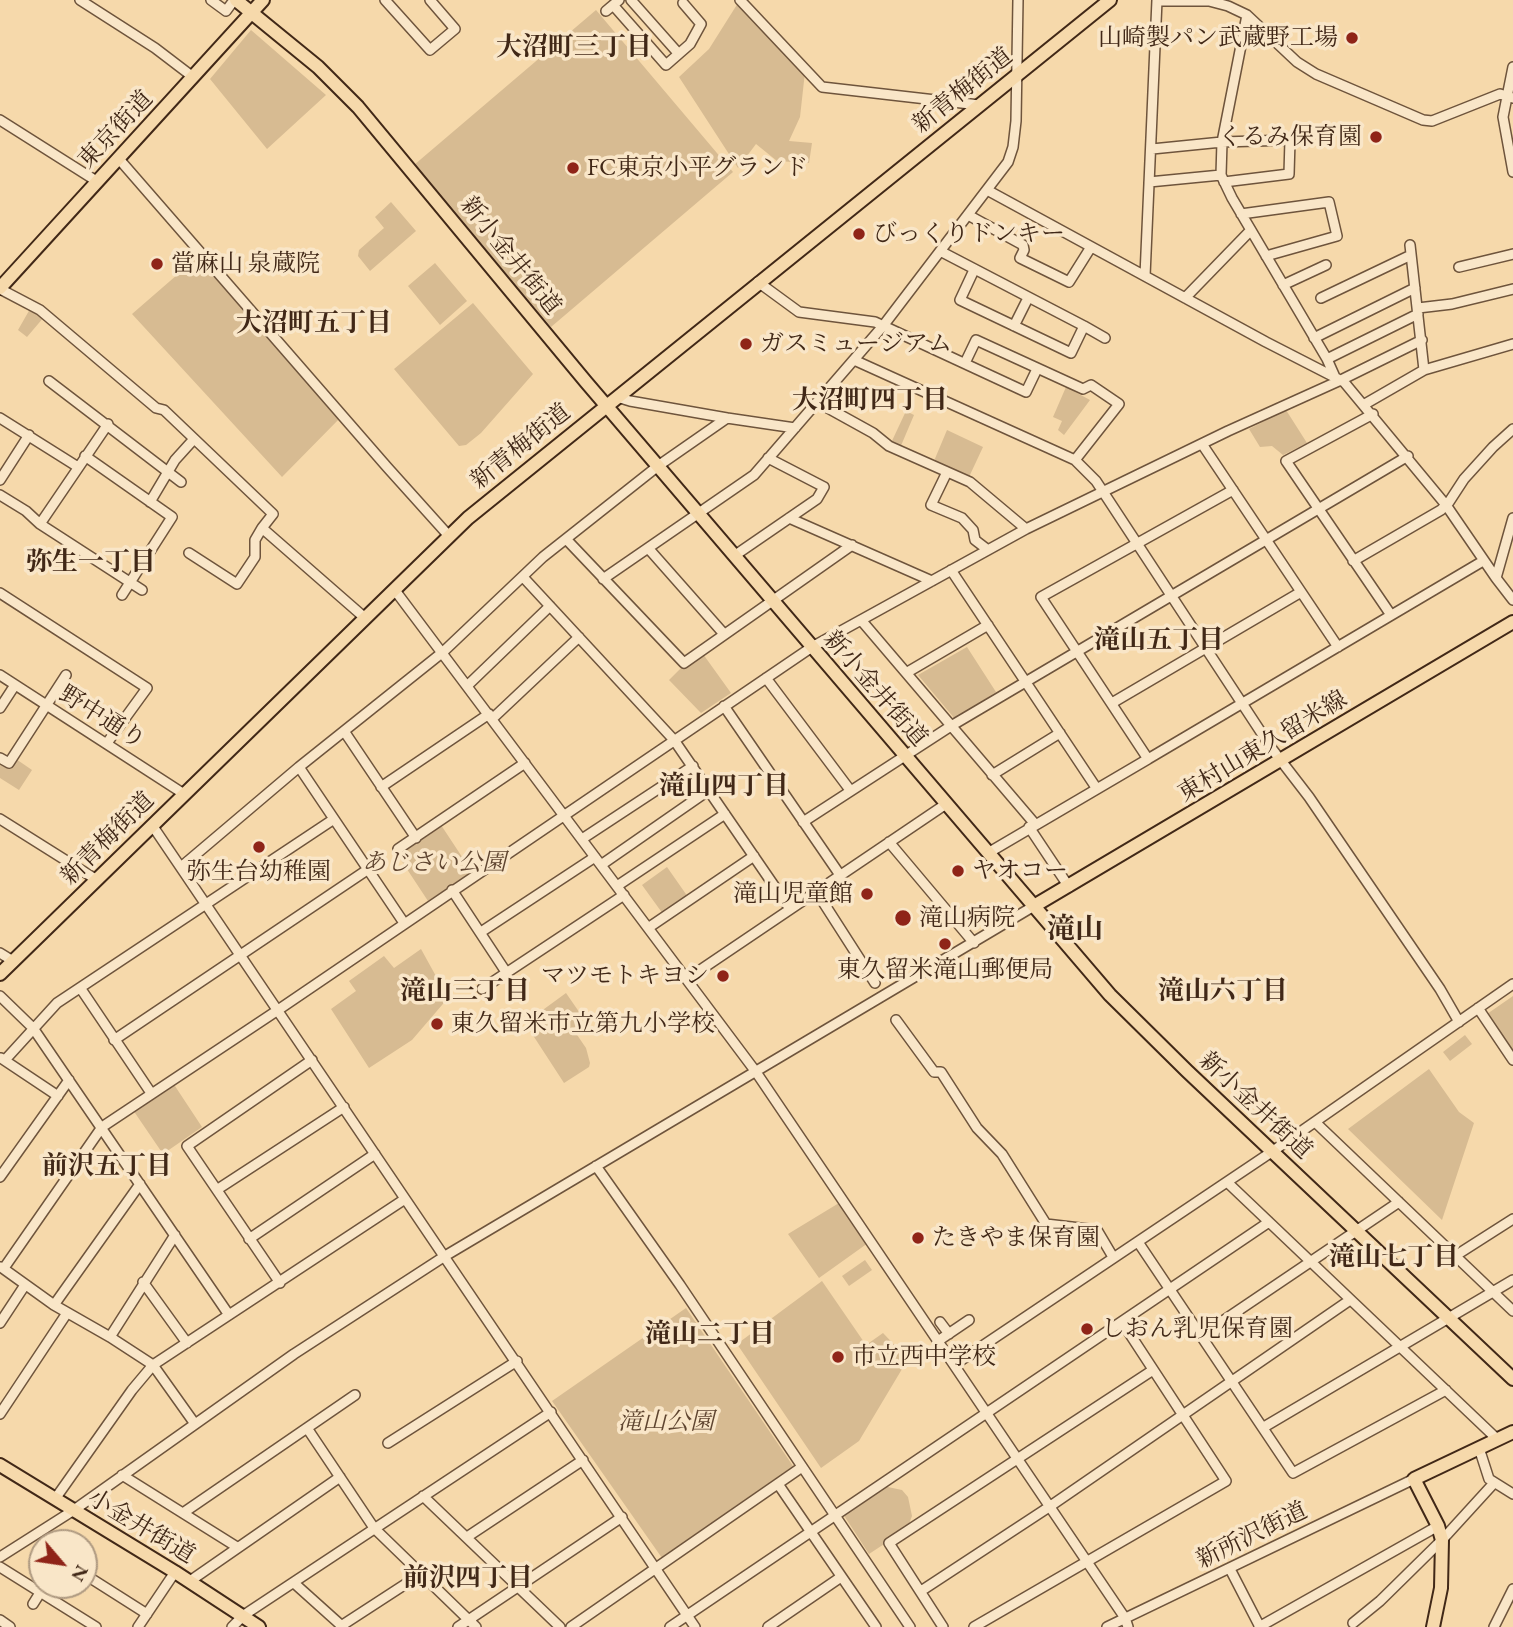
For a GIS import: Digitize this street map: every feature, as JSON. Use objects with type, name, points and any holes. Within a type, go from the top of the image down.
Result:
[{"type":"main road","name":"新小金井街道","points":[[235,0],[318,67],[358,107],[611,401],[658,466],[733,556],[1110,995],[1513,1379]]},
{"type":"main road","name":"東京街道","points":[[0,289],[263,0]]},
{"type":"main road","name":"新青梅街道","points":[[0,974],[489,499],[1110,0]]},
{"type":"main road","name":"東村山東久留米線","points":[[1034,906],[1513,622]]},
{"type":"main road","points":[[1433,1627],[1441,1588],[1443,1540],[1414,1479],[1513,1432]]},
{"type":"main road","name":"小金井街道","points":[[0,1465],[190,1581],[259,1627]]},
{"type":"street","points":[[80,0],[155,48],[194,77]]},
{"type":"street","points":[[211,0],[226,11],[235,0]]},
{"type":"street","points":[[385,0],[430,50],[455,29],[430,0]]},
{"type":"street","points":[[631,0],[678,53]]},
{"type":"street","points":[[740,0],[822,87],[979,105]]},
{"type":"street","points":[[603,579],[754,475],[883,326],[1008,162],[1013,147],[1018,0]]},
{"type":"street","points":[[1145,276],[1157,0],[1209,1],[1228,6],[1247,15],[1297,62],[1316,74],[1423,120],[1432,121],[1500,94],[1509,96]]},
{"type":"street","points":[[613,5],[666,65],[690,44],[701,24],[682,3]]},
{"type":"street","points":[[1247,15],[1222,142],[1223,178],[1241,214],[1338,378],[1408,456],[1513,600]]},
{"type":"street","points":[[1513,67],[1503,117],[1513,172]]},
{"type":"street","points":[[0,120],[98,182]]},
{"type":"street","points":[[1149,182],[1289,174],[1290,140],[1222,142],[1152,149]]},
{"type":"street","points":[[119,159],[449,536]]},
{"type":"street","points":[[987,190],[1338,378]]},
{"type":"street","points":[[1241,214],[1329,202],[1337,236],[1266,256]]},
{"type":"street","points":[[968,215],[1023,245],[1020,258],[1069,282],[1091,247]]},
{"type":"street","points":[[1185,298],[1251,230]]},
{"type":"street","points":[[1321,298],[1410,250],[1424,370]]},
{"type":"street","points":[[940,251],[1105,338]]},
{"type":"street","points":[[1459,267],[1513,254]]},
{"type":"street","points":[[1283,285],[1326,265]]},
{"type":"street","points":[[974,270],[960,300],[1070,353],[1084,326]]},
{"type":"street","points":[[758,282],[799,312],[875,323],[1026,392],[1037,369]]},
{"type":"street","points":[[1314,338],[1415,288]]},
{"type":"street","points":[[0,289],[40,310],[156,408],[164,410],[273,514],[255,540],[255,557],[237,584],[189,553]]},
{"type":"street","points":[[1327,359],[1418,311],[1513,289]]},
{"type":"street","points":[[1014,326],[1028,298]]},
{"type":"street","points":[[965,363],[976,340],[1083,389],[1091,385],[1119,404],[1075,460]]},
{"type":"street","points":[[195,1424],[153,1365],[54,1305],[2,1267],[102,1126],[278,1010],[812,647],[1026,529],[1103,490],[1422,340]]},
{"type":"street","points":[[1364,404],[1424,370],[1513,344]]},
{"type":"street","points":[[854,360],[1075,460],[1096,481],[1281,761],[1381,901],[1459,1022]]},
{"type":"street","points":[[49,381],[181,482]]},
{"type":"street","points":[[611,401],[795,428]]},
{"type":"street","points":[[817,402],[873,433],[889,446],[970,482],[1026,529]]},
{"type":"street","points":[[1373,414],[1286,461],[1391,615]]},
{"type":"street","points":[[0,418],[78,467]]},
{"type":"street","points":[[181,867],[299,767],[443,652],[566,539],[658,466],[727,418]]},
{"type":"street","points":[[40,524],[108,424]]},
{"type":"street","points":[[1353,561],[1446,505],[1464,479],[1513,429]]},
{"type":"street","points":[[0,480],[29,435]]},
{"type":"street","points":[[150,502],[175,460],[194,439]]},
{"type":"street","points":[[1202,444],[1338,647]]},
{"type":"street","points":[[85,456],[172,517],[122,595]]},
{"type":"street","points":[[803,822],[951,726],[1408,456]]},
{"type":"street","points":[[733,556],[817,499],[824,487],[768,458]]},
{"type":"street","points":[[947,472],[931,505],[962,518],[973,530],[975,540],[988,550]]},
{"type":"street","points":[[1148,759],[1041,597],[1233,490]]},
{"type":"street","points":[[0,495],[142,590]]},
{"type":"street","points":[[789,518],[932,581]]},
{"type":"street","points":[[1496,578],[1513,518]]},
{"type":"street","points":[[262,528],[365,618]]},
{"type":"street","points":[[566,539],[684,663],[852,545]]},
{"type":"street","points":[[648,548],[724,634]]},
{"type":"street","points":[[988,853],[1483,561]]},
{"type":"street","points":[[951,570],[1097,789]]},
{"type":"street","points":[[523,577],[674,740],[790,909]]},
{"type":"street","points":[[394,589],[756,1072],[1127,1623]]},
{"type":"street","points":[[1112,703],[1301,592]]},
{"type":"street","points":[[0,593],[147,688],[107,744]]},
{"type":"street","points":[[467,686],[550,606]]},
{"type":"street","points":[[861,620],[1032,825],[1069,887]]},
{"type":"street","points":[[906,673],[988,625]]},
{"type":"street","points":[[381,787],[491,716],[579,637]]},
{"type":"street","points":[[0,758],[9,763],[66,675]]},
{"type":"street","name":"野中通り","points":[[0,676],[184,794]]},
{"type":"street","points":[[766,677],[850,790]]},
{"type":"street","points":[[0,708],[15,685]]},
{"type":"street","points":[[724,706],[840,875]]},
{"type":"street","points":[[344,732],[416,838]]},
{"type":"street","points":[[992,775],[1060,733]]},
{"type":"street","points":[[398,849],[526,764]]},
{"type":"street","points":[[582,839],[693,766]]},
{"type":"street","points":[[299,767],[404,923]]},
{"type":"street","points":[[481,932],[709,790]]},
{"type":"street","points":[[687,979],[946,804]]},
{"type":"street","points":[[617,886],[725,814]]},
{"type":"street","points":[[58,1096],[2,1059],[57,1003],[334,819]]},
{"type":"street","points":[[0,820],[97,880]]},
{"type":"street","points":[[152,825],[695,1627]]},
{"type":"street","points":[[889,842],[974,943]]},
{"type":"street","points":[[648,928],[754,856]]},
{"type":"street","points":[[114,1040],[366,870]]},
{"type":"street","points":[[452,890],[506,972]]},
{"type":"street","points":[[816,891],[875,983]]},
{"type":"street","points":[[482,989],[624,895]]},
{"type":"street","points":[[0,1557],[74,1510],[294,1354],[445,1256],[1034,906]]},
{"type":"street","points":[[0,953],[13,961]]},
{"type":"street","points":[[954,1365],[1273,1151],[1513,984]]},
{"type":"street","points":[[81,989],[151,1093]]},
{"type":"street","points":[[0,996],[33,1028],[229,1315]]},
{"type":"street","points":[[1478,1008],[1513,1060]]},
{"type":"street","points":[[895,1020],[934,1072],[942,1072],[977,1128],[1002,1154],[1046,1224],[1097,1230],[1113,1258]]},
{"type":"street","points":[[280,1283],[187,1146],[312,1060]]},
{"type":"street","points":[[1,1173],[69,1080]]},
{"type":"street","points":[[218,1189],[344,1107]]},
{"type":"street","points":[[1315,1122],[1513,1311]]},
{"type":"street","points":[[249,1240],[375,1154]]},
{"type":"street","points":[[596,1166],[910,1627]]},
{"type":"street","points":[[1227,1182],[1497,1439]]},
{"type":"street","points":[[54,1305],[140,1184]]},
{"type":"street","points":[[55,1499],[132,1390],[153,1365],[405,1199]]},
{"type":"street","points":[[1202,1335],[1357,1233],[1399,1202]]},
{"type":"street","points":[[1455,1256],[1513,1219]]},
{"type":"street","points":[[670,1627],[1269,1222]]},
{"type":"street","points":[[110,1337],[175,1234]]},
{"type":"street","points":[[1138,1241],[1265,1427],[1293,1473],[1446,1390]]},
{"type":"street","points":[[1265,1427],[1513,1280]]},
{"type":"street","points":[[143,1282],[187,1343]]},
{"type":"street","points":[[0,1323],[25,1285]]},
{"type":"street","points":[[921,1591],[1049,1507],[1350,1300]]},
{"type":"street","points":[[0,1414],[67,1313]]},
{"type":"street","points":[[938,1341],[969,1320]]},
{"type":"street","points":[[940,1322],[949,1334]]},
{"type":"street","points":[[974,1627],[1226,1480],[1122,1322]]},
{"type":"street","points":[[388,1443],[517,1361]]},
{"type":"street","points":[[943,1627],[889,1543],[1153,1370]]},
{"type":"street","points":[[183,1513],[355,1395]]},
{"type":"street","points":[[232,1627],[244,1615],[551,1412]]},
{"type":"street","points":[[307,1428],[374,1528],[472,1623]]},
{"type":"street","points":[[1479,1448],[1489,1479],[1513,1494]]},
{"type":"street","points":[[467,1537],[583,1460]]},
{"type":"street","points":[[571,1627],[802,1467]]},
{"type":"street","points":[[122,1475],[237,1547]]},
{"type":"street","points":[[190,1581],[340,1477]]},
{"type":"street","name":"新所沢街道","points":[[1107,1627],[1127,1623],[1414,1479]]},
{"type":"street","points":[[1352,1626],[1443,1540],[1494,1483]]},
{"type":"street","points":[[778,1484],[876,1627]]},
{"type":"street","points":[[423,1496],[560,1627]]},
{"type":"street","points":[[458,1627],[472,1623],[518,1586],[622,1517]]},
{"type":"street","points":[[1230,1569],[1259,1627],[1438,1526]]},
{"type":"street","points":[[0,1567],[28,1581]]},
{"type":"street","points":[[138,1627],[175,1572]]},
{"type":"street","points":[[294,1583],[342,1627],[421,1574]]},
{"type":"street","points":[[768,1627],[841,1577]]},
{"type":"street","points":[[98,1583],[147,1614]]},
{"type":"street","points":[[1494,1627],[1513,1589]]},
{"type":"street","points":[[33,1604],[36,1599]]},
{"type":"street","points":[[57,1599],[96,1627]]},
{"type":"street","points":[[0,1620],[10,1627]]},
{"type":"green space","points":[[738,3],[805,72],[800,117],[789,141],[812,143],[809,163],[777,161],[756,144],[738,168],[679,77],[709,49]]},
{"type":"green space","name":"FC東京小平グランド","points":[[596,10],[733,172],[551,327],[414,165]]},
{"type":"green space","points":[[251,30],[326,95],[267,149],[210,79]]},
{"type":"green space","points":[[391,202],[416,231],[370,271],[358,256],[359,250],[384,228],[375,217]]},
{"type":"green space","points":[[200,255],[342,416],[282,477],[132,314]]},
{"type":"green space","points":[[435,263],[467,301],[440,325],[408,286]]},
{"type":"green space","points":[[473,303],[533,374],[481,433],[466,445],[459,446],[394,369]]},
{"type":"green space","points":[[30,309],[44,317],[27,337],[18,330]]},
{"type":"green space","points":[[1066,387],[1090,400],[1064,435],[1058,430],[1062,421],[1053,417]]},
{"type":"green space","points":[[1286,410],[1307,443],[1283,455],[1272,446],[1260,447],[1249,429]]},
{"type":"green space","points":[[906,411],[914,415],[900,448],[891,443]]},
{"type":"green space","points":[[947,430],[983,447],[969,477],[934,461]]},
{"type":"green space","points":[[967,647],[996,692],[955,719],[918,675]]},
{"type":"green space","points":[[703,654],[731,693],[701,713],[669,680],[683,666]]},
{"type":"green space","points":[[16,759],[32,770],[19,790],[0,778],[0,763],[10,769]]},
{"type":"green space","name":"あじさい公園","points":[[441,825],[472,872],[428,901],[397,854]]},
{"type":"green space","points":[[667,867],[688,897],[663,914],[642,885]]},
{"type":"green space","points":[[421,949],[448,998],[412,1040],[369,1068],[331,1009],[356,991],[349,981],[384,956],[394,968]]},
{"type":"green space","points":[[566,993],[584,1019],[573,1029],[586,1048],[590,1063],[589,1067],[564,1083],[525,1023]]},
{"type":"green space","points":[[1513,996],[1513,1052],[1487,1014]]},
{"type":"green space","points":[[1465,1035],[1472,1044],[1450,1061],[1443,1052]]},
{"type":"green space","points":[[1429,1069],[1459,1112],[1474,1123],[1442,1220],[1348,1129]]},
{"type":"green space","points":[[173,1083],[202,1127],[163,1154],[133,1110]]},
{"type":"green space","points":[[839,1203],[868,1243],[819,1278],[788,1234]]},
{"type":"green space","points":[[865,1260],[872,1270],[849,1286],[842,1276]]},
{"type":"green space","points":[[822,1281],[866,1345],[883,1333],[908,1359],[859,1441],[821,1468],[737,1344]]},
{"type":"green space","name":"滝山公園","points":[[686,1308],[793,1466],[662,1558],[552,1401]]},
{"type":"green space","points":[[883,1486],[902,1490],[908,1497],[912,1516],[907,1529],[869,1554],[843,1514]]},
{"type":"place","name":"山崎製パン武蔵野工場","points":[[1352,38]]},
{"type":"place","name":"くるみ保育園","points":[[1376,137]]},
{"type":"place","name":"FC東京小平グランド","points":[[573,168]]},
{"type":"place","name":"びっくりドンキー","points":[[859,234]]},
{"type":"place","name":"當麻山 泉蔵院","points":[[157,264]]},
{"type":"place","name":"ガスミュージアム","points":[[746,344]]},
{"type":"place","name":"弥生台幼稚園","points":[[259,847]]},
{"type":"place","name":"ヤオコー","points":[[958,871]]},
{"type":"place","name":"滝山児童館","points":[[867,894]]},
{"type":"place","name":"滝山病院","points":[[903,918]]},
{"type":"place","name":"東久留米滝山郵便局","points":[[945,944]]},
{"type":"place","name":"マツモトキヨシ","points":[[723,976]]},
{"type":"place","name":"東久留米市立第九小学校","points":[[437,1024]]},
{"type":"place","name":"たきやま保育園","points":[[918,1238]]},
{"type":"place","name":"しおん乳児保育園","points":[[1087,1329]]},
{"type":"place","name":"市立西中学校","points":[[838,1357]]},
{"type":"district","name":"大沼町三丁目","points":[[574,48]]},
{"type":"district","name":"大沼町五丁目","points":[[314,324]]},
{"type":"district","name":"大沼町四丁目","points":[[870,401]]},
{"type":"district","name":"弥生一丁目","points":[[91,563]]},
{"type":"district","name":"滝山五丁目","points":[[1159,641]]},
{"type":"district","name":"滝山四丁目","points":[[724,787]]},
{"type":"district","name":"滝山","points":[[1075,930]]},
{"type":"district","name":"滝山三丁目","points":[[465,992]]},
{"type":"district","name":"滝山六丁目","points":[[1223,992]]},
{"type":"district","name":"前沢五丁目","points":[[107,1167]]},
{"type":"district","name":"滝山七丁目","points":[[1394,1258]]},
{"type":"district","name":"滝山二丁目","points":[[710,1335]]},
{"type":"district","name":"前沢四丁目","points":[[468,1579]]}]
